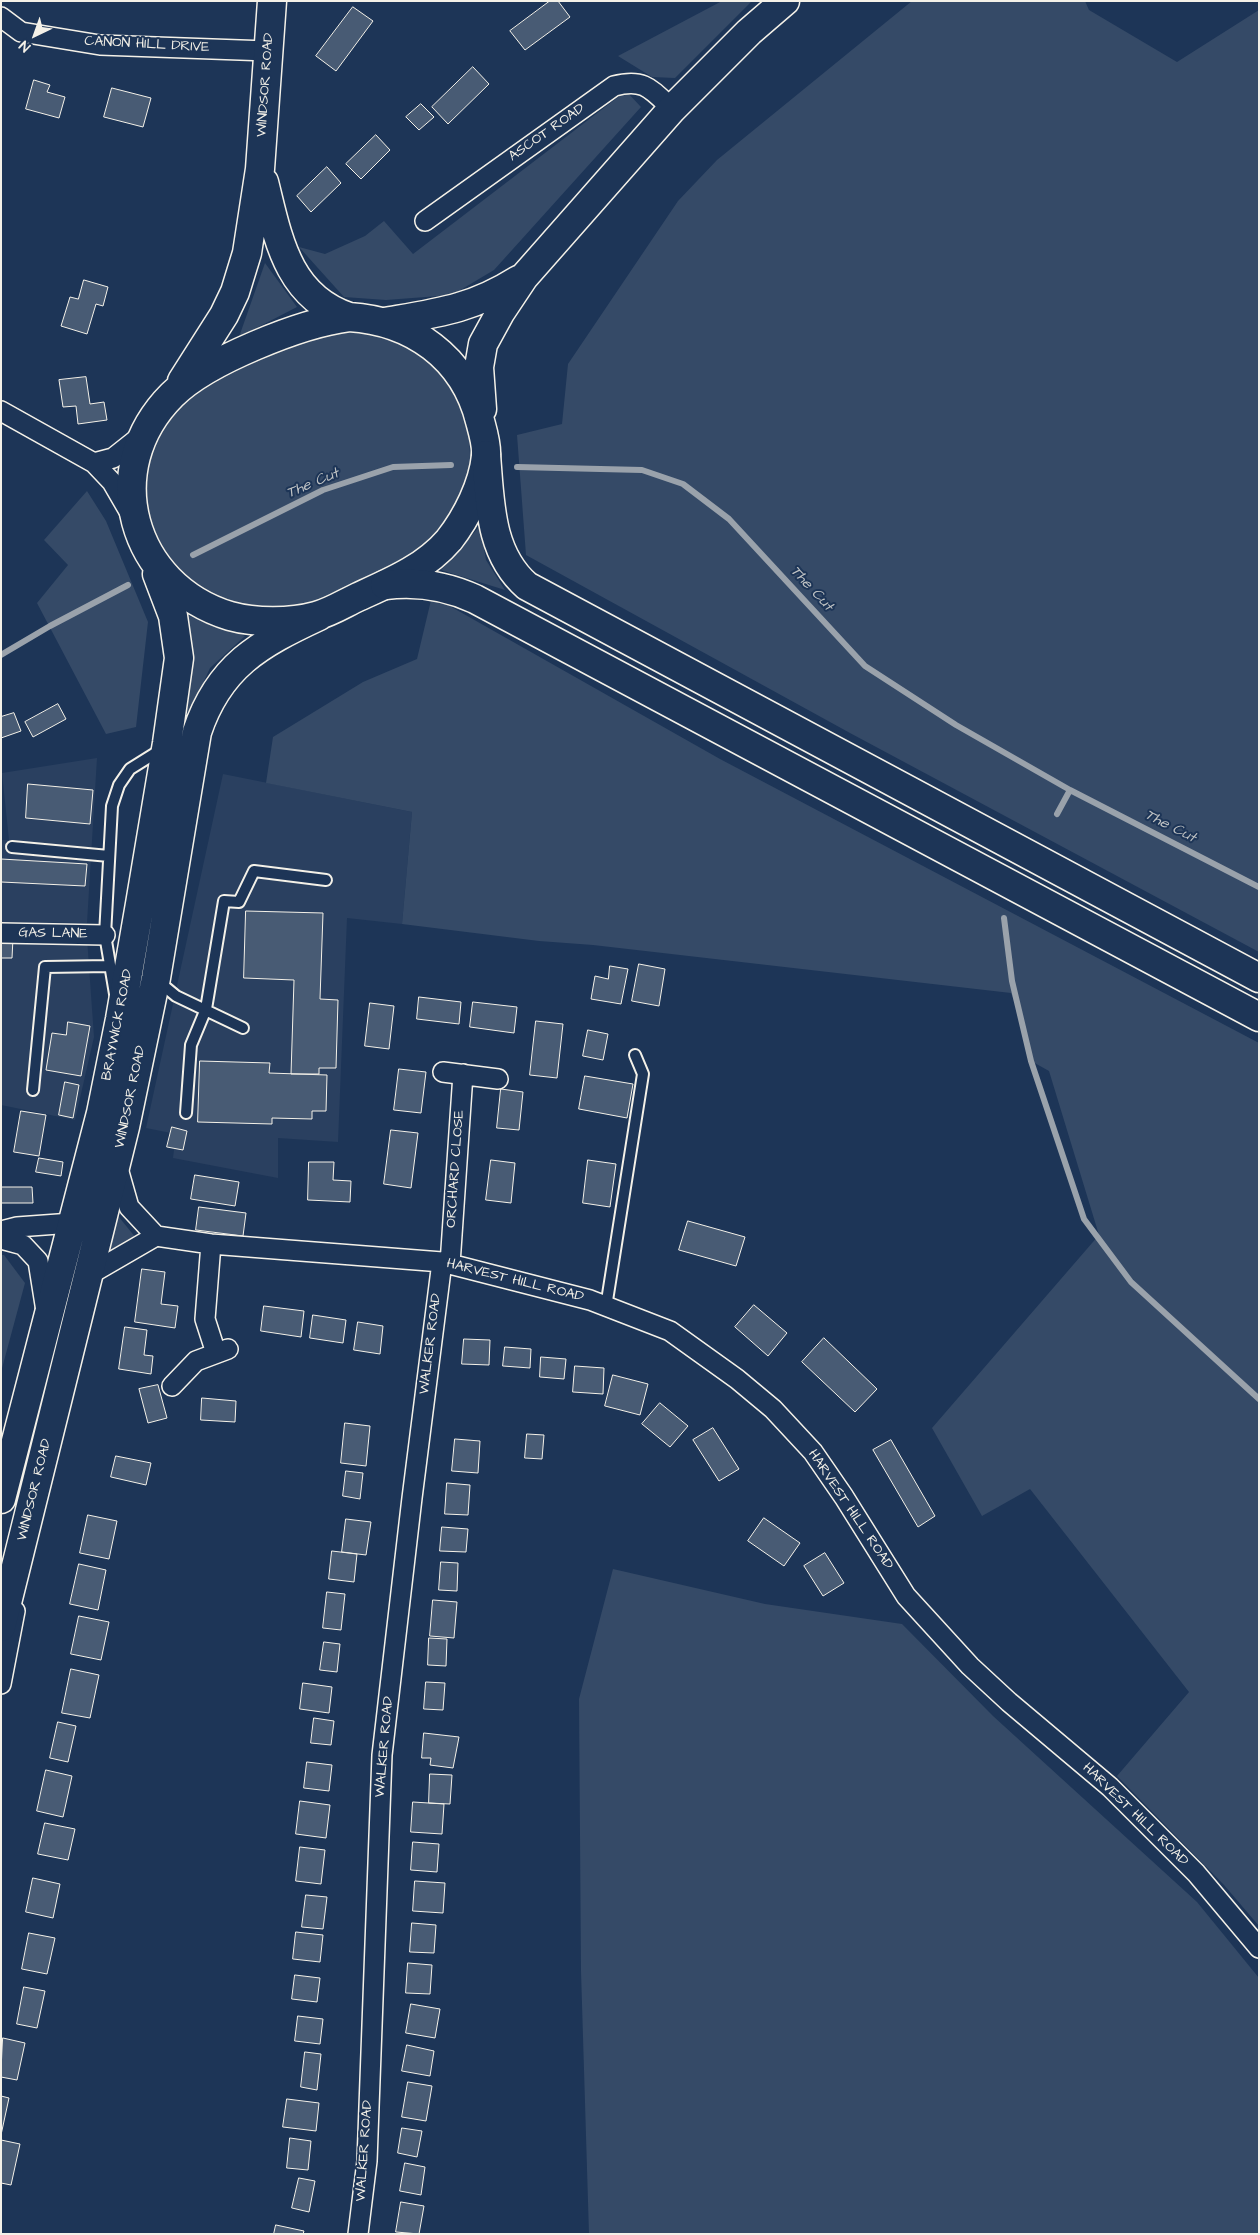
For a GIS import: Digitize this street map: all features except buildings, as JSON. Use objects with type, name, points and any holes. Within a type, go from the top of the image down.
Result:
[{"type":"main road","name":"WINDSOR ROAD","points":[[172,395],[211,337],[235,292],[251,237],[260,169],[272,1]]},
{"type":"main road","points":[[385,585],[421,564],[450,539],[478,488],[485,450],[480,355],[493,324],[524,277],[672,109],[743,38],[785,1]]},
{"type":"main road","name":"WINDSOR ROAD","points":[[260,169],[282,248],[293,273],[312,296],[327,308],[349,318]]},
{"type":"main road","points":[[318,616],[290,620],[254,620],[235,617],[216,612],[184,594],[170,581],[142,541],[135,519],[132,485],[134,464],[139,446],[148,428],[172,395],[205,370],[292,331],[310,324],[349,318],[385,322],[470,305],[488,298],[524,277]]},
{"type":"main road","points":[[385,322],[425,340],[452,366],[464,383],[478,412],[497,540],[510,569],[532,589],[1259,978]]},
{"type":"main road","name":"BRAYWICK ROAD","points":[[1,1499],[101,1113],[120,1019],[178,673],[178,645],[169,602],[142,541]]},
{"type":"main road","points":[[385,585],[406,582],[426,583],[452,589],[475,599],[1259,1017]]},
{"type":"main road","name":"WINDSOR ROAD","points":[[1,1627],[125,1127],[156,978],[192,751],[202,716],[219,685],[240,661],[273,638],[385,585]]},
{"type":"street","name":"CANON HILL DRIVE","points":[[1,17],[21,32],[100,45],[268,50]]},
{"type":"street","name":"ASCOT ROAD","points":[[425,220],[614,86],[628,82],[640,83],[650,88],[672,109]]},
{"type":"street","points":[[1,411],[94,463],[118,492],[142,541]]},
{"type":"street","points":[[94,463],[113,458],[123,452],[148,428]]},
{"type":"street","name":"GAS LANE","points":[[1,933],[105,935]]},
{"type":"street","points":[[443,1072],[498,1079]]},
{"type":"street","name":"ORCHARD CLOSE","points":[[446,1263],[463,1074]]},
{"type":"street","points":[[87,1276],[156,1236],[129,1206],[116,1161]]},
{"type":"street","points":[[1,1231],[17,1227],[72,1223]]},
{"type":"street","name":"HARVEST HILL ROAD","points":[[156,1236],[211,1244],[446,1263],[590,1300],[670,1331],[736,1378],[773,1409],[813,1452],[844,1497],[906,1596],[970,1666],[1002,1696],[1110,1787],[1196,1873],[1259,1948]]},
{"type":"street","points":[[1,1239],[23,1245],[38,1261],[48,1317]]},
{"type":"street","points":[[172,1386],[196,1361],[222,1351],[205,1319],[211,1244]]},
{"type":"street","name":"WALKER ROAD","points":[[358,2234],[367,2161],[382,1755],[412,1498],[446,1263]]},
{"type":"street","points":[[1,1684],[32,1507]]},
{"type":"lane","points":[[120,1019],[109,966],[105,935],[112,806],[119,784],[130,769],[152,756],[167,743]]},
{"type":"lane","points":[[12,847],[109,856]]},
{"type":"lane","points":[[186,1113],[191,1045],[206,1009],[224,901],[239,902],[254,871],[326,880]]},
{"type":"lane","points":[[33,1090],[44,967],[109,966]]},
{"type":"lane","points":[[156,978],[176,996],[243,1028]]},
{"type":"lane","points":[[606,1307],[643,1074],[636,1055]]},
{"type":"shaded area","points":[[722,1],[752,1],[675,78],[652,77],[618,56]]},
{"type":"shaded area","points":[[912,1],[1085,1],[1089,10],[1177,62],[1259,10],[1259,952],[850,733],[526,555],[517,435],[562,424],[568,364],[678,201],[717,160]]},
{"type":"shaded area","points":[[626,91],[641,107],[494,270],[452,295],[386,300],[344,297],[299,247],[325,254],[365,236],[384,221],[413,254]]},
{"type":"shaded area","points":[[265,263],[297,307],[239,337]]},
{"type":"shaded area","points":[[363,332],[386,338],[406,347],[425,359],[440,373],[453,390],[462,410],[468,432],[470,455],[466,486],[458,507],[435,537],[414,555],[386,570],[301,605],[277,610],[252,611],[222,599],[196,584],[175,565],[159,541],[150,515],[147,488],[150,460],[161,433],[179,408],[191,398],[252,363],[299,343],[319,337],[334,333]]},
{"type":"shaded area","points":[[87,491],[106,521],[148,622],[136,727],[106,734],[37,603],[68,565],[44,540]]},
{"type":"shaded area","points":[[480,526],[486,560],[505,590],[441,570]]},
{"type":"shaded area","points":[[432,596],[720,759],[1259,1043],[1259,1926],[1224,1885],[1117,1776],[1189,1692],[1030,1489],[982,1516],[932,1428],[1099,1235],[1049,1071],[1031,1061],[1022,1022],[1011,993],[402,924],[412,812],[266,783],[273,737],[363,682],[417,659]]},
{"type":"shaded area","points":[[184,614],[245,636],[210,668],[178,738]]},
{"type":"shaded area","points":[[97,758],[87,923],[1,922],[1,840],[9,840],[2,773]]},
{"type":"shaded area","points":[[223,774],[412,812],[402,924],[347,918],[338,1142],[278,1138],[278,1178],[173,1158],[176,1134],[146,1128]]},
{"type":"shaded area","points":[[1,937],[87,938],[94,1037],[75,1120],[1,1105]]},
{"type":"shaded area","points":[[114,1211],[136,1238],[104,1253]]},
{"type":"shaded area","points":[[1,1255],[4,1255],[25,1283],[1,1372]]},
{"type":"shaded area","points":[[613,1569],[765,1604],[902,1624],[993,1716],[1197,1902],[1259,1978],[1259,2234],[589,2234],[581,1971],[579,1699]]},
{"type":"waterway","name":"The Cut","points":[[193,555],[323,490],[393,467],[451,465]]},
{"type":"waterway","name":"The Cut","points":[[517,467],[642,470],[683,484],[729,519],[865,666],[956,725],[1070,790],[1259,887]]},
{"type":"waterway","name":"The Cut","points":[[1,655],[50,626],[128,585]]},
{"type":"waterway","name":"The Cut","points":[[1057,814],[1070,790]]},
{"type":"waterway","points":[[1004,918],[1012,981],[1031,1061],[1084,1219],[1131,1282],[1259,1399]]}]
